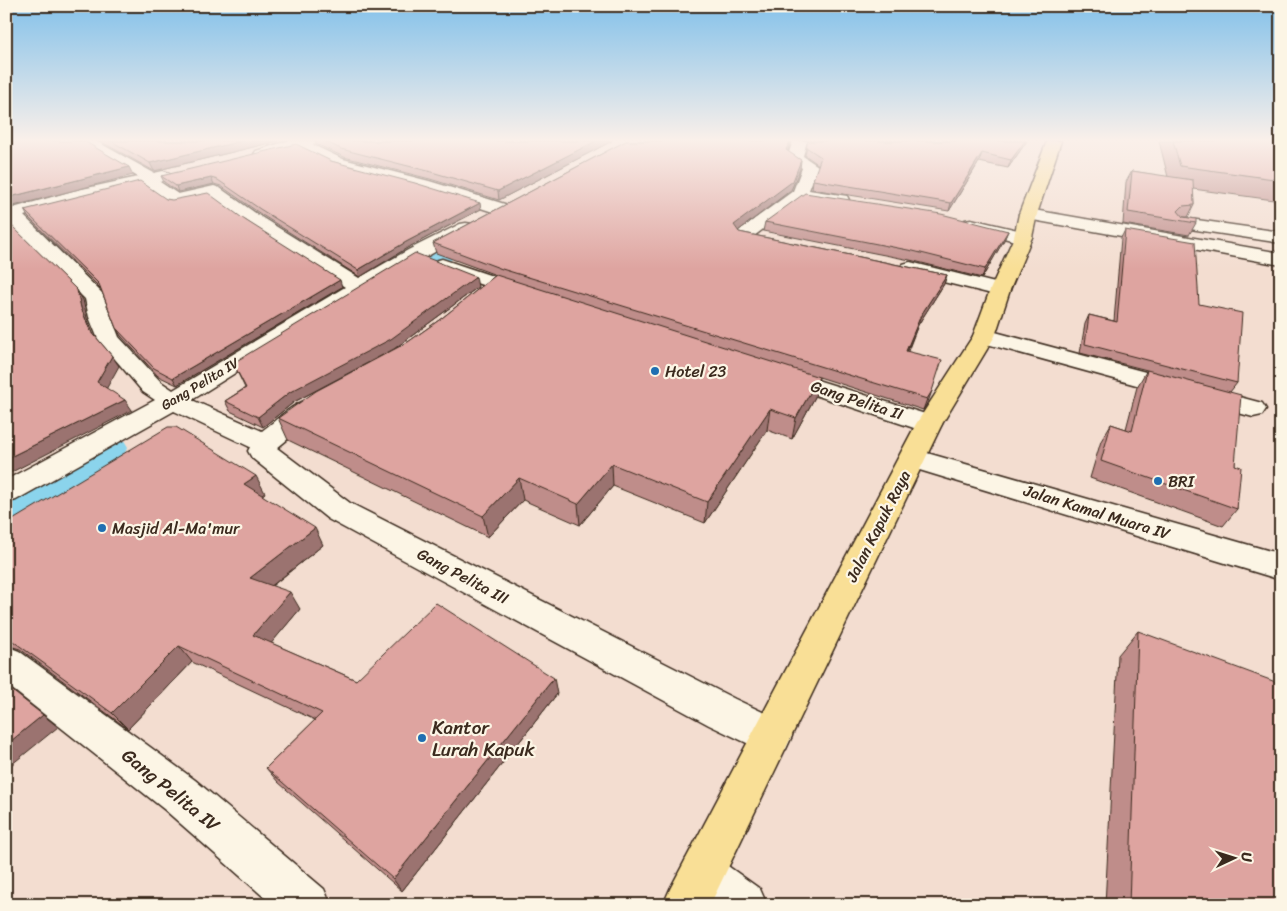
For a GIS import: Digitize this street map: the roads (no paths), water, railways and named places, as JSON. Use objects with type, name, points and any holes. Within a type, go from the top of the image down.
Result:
[{"type":"main road","name":"Jalan Kapuk Raya","points":[[694,890],[922,438],[984,336],[1040,184]]},
{"type":"street","points":[[9,215],[128,184]]},
{"type":"street","points":[[152,184],[175,200],[214,191],[263,226],[359,287]]},
{"type":"street","name":"Gang Pelita IV","points":[[6,493],[178,404],[359,287],[426,258],[510,204],[421,184]]},
{"type":"street","points":[[764,239],[744,235],[800,193],[804,184]]},
{"type":"street","points":[[800,193],[856,202]]},
{"type":"street","points":[[9,215],[95,297],[100,317],[110,339],[152,387],[178,404],[265,443],[304,410],[329,396]]},
{"type":"street","points":[[957,221],[1029,217],[1135,216]]},
{"type":"street","points":[[1029,217],[1281,259]]},
{"type":"street","points":[[1164,220],[1281,238]]},
{"type":"street","points":[[426,258],[543,300]]},
{"type":"street","points":[[891,264],[1000,290]]},
{"type":"street","points":[[476,301],[496,284]]},
{"type":"street","points":[[984,336],[1253,409]]},
{"type":"street","name":"Jalan Kamal Muara IV","points":[[761,375],[922,438],[1281,567]]},
{"type":"street","name":"Gang Pelita III","points":[[265,443],[262,452],[339,511],[722,712],[772,736]]},
{"type":"street","name":"Gang Pelita IV","points":[[6,662],[180,795],[308,905]]},
{"type":"street","points":[[694,890],[744,905]]},
{"type":"waterway","points":[[380,288],[490,225]]},
{"type":"waterway","points":[[6,506],[107,447]]},
{"type":"place","name":"Hotel 23","points":[[655,371]]},
{"type":"place","name":"BRI","points":[[1158,481]]},
{"type":"place","name":"Masjid Al-Ma'mur","points":[[102,528]]},
{"type":"place","name":"Kantor Lurah Kapuk","points":[[422,738]]}]
